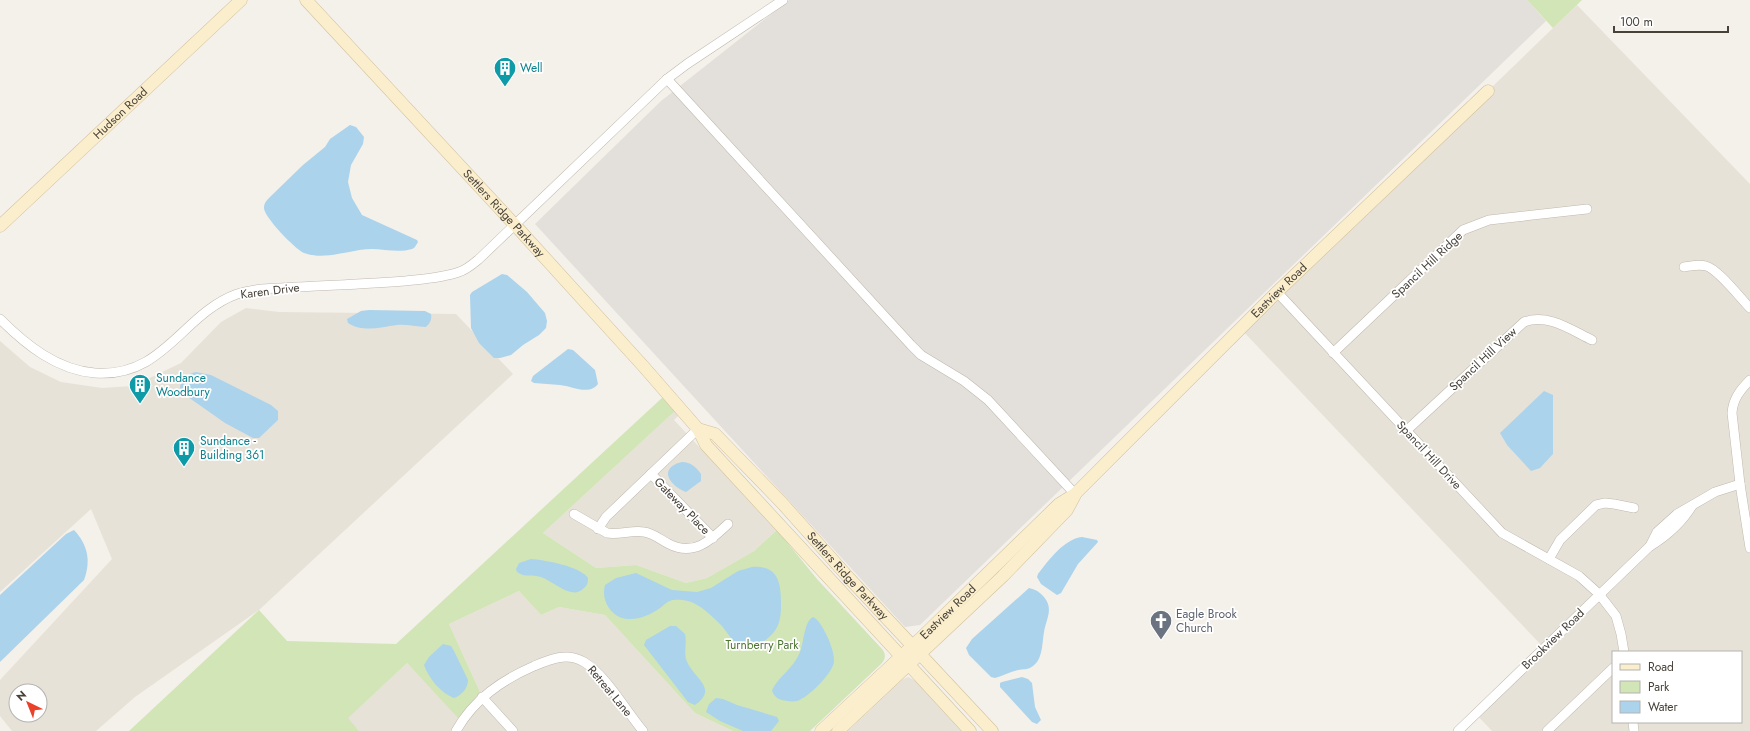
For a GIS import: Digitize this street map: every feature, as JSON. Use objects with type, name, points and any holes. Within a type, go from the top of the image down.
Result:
[{"type":"street","name":"Hudson Road","points":[[0,226],[241,0]]},
{"type":"street","name":"Settlers Ridge Parkway","points":[[306,0],[515,225],[698,429],[706,445],[970,731]]},
{"type":"street","name":"Karen Drive","points":[[0,319],[41,354],[66,367],[96,373],[127,371],[156,357],[210,308],[236,294],[266,289],[431,279],[460,272],[480,259],[667,79],[783,0]]},
{"type":"street","points":[[667,79],[911,345],[921,355],[964,381],[982,395],[1075,494]]},
{"type":"street","name":"Eastview Road","points":[[821,731],[1003,576],[1067,510],[1075,494],[1277,292],[1488,91]]},
{"type":"street","name":"Spancil Hill Ridge","points":[[1333,353],[1453,238],[1471,226],[1490,220],[1587,209]]},
{"type":"street","points":[[1684,267],[1702,265],[1714,270],[1750,308]]},
{"type":"street","name":"Spancil Hill Drive","points":[[1277,292],[1502,533],[1579,576],[1599,594],[1616,616],[1624,651]]},
{"type":"street","name":"Spancil Hill View","points":[[1406,431],[1524,322],[1537,318],[1543,318],[1560,324],[1592,340]]},
{"type":"street","points":[[1750,380],[1739,392],[1733,406],[1732,413],[1740,484],[1750,548]]},
{"type":"street","name":"Settlers Ridge Parkway","points":[[698,429],[716,434],[782,503],[849,578],[992,731]]},
{"type":"street","name":"Gateway Place","points":[[598,529],[606,517],[698,429]]},
{"type":"street","name":"Gateway Place","points":[[651,474],[713,538]]},
{"type":"street","name":"Brookview Road","points":[[1458,731],[1649,547],[1657,532],[1676,514],[1715,492],[1740,484]]},
{"type":"street","points":[[1549,559],[1560,540],[1596,506],[1605,503],[1634,508]]},
{"type":"street","name":"Gateway Place","points":[[574,514],[598,529],[613,534],[649,533],[674,546],[687,549],[700,546],[713,538],[728,524]]},
{"type":"street","name":"Retreat Lane","points":[[456,731],[466,715],[482,698],[503,682],[538,664],[557,657],[573,657],[585,662],[592,668],[613,692],[643,731]]},
{"type":"street","name":"Eastview Road","points":[[838,731],[905,660]]},
{"type":"street","points":[[1547,731],[1612,669]]},
{"type":"street","points":[[482,698],[513,731]]},
{"type":"shaded area","points":[[789,0],[1527,0],[1546,21],[920,625],[905,627],[535,224],[661,101]]},
{"type":"shaded area","points":[[1577,5],[1750,184],[1750,731],[1492,731],[1476,714],[1544,648],[1241,329]]},
{"type":"shaded area","points":[[246,308],[279,312],[456,314],[513,374],[259,610],[135,697],[96,731],[12,731],[0,716],[0,680],[112,559],[91,509],[0,592],[0,341],[30,367],[61,382],[102,388],[133,386],[181,363],[221,322]]},
{"type":"shaded area","points":[[675,411],[679,415],[674,420],[777,530],[754,551],[707,578],[686,583],[636,565],[596,568],[543,533]]},
{"type":"shaded area","points":[[519,591],[541,615],[559,607],[605,615],[695,713],[733,731],[359,731],[347,718],[407,663],[458,717],[480,692],[449,624]]},
{"type":"shaded area","points":[[908,677],[916,681],[963,731],[848,731],[902,680]]},
{"type":"green space","points":[[1527,0],[1582,0],[1553,28]]},
{"type":"green space","name":"Turnberry Park","points":[[663,397],[675,411],[543,533],[596,568],[636,565],[686,583],[707,578],[754,551],[777,530],[817,579],[882,649],[885,655],[885,658],[881,664],[810,731],[733,731],[695,713],[605,615],[559,607],[541,615],[519,591],[449,624],[480,692],[458,718],[407,663],[348,718],[359,731],[129,731],[259,610],[287,641],[396,644]]},
{"type":"water","points":[[350,125],[356,127],[364,137],[363,144],[351,165],[348,182],[352,198],[362,215],[417,240],[418,242],[413,249],[402,251],[372,249],[321,256],[304,253],[294,246],[274,225],[265,212],[264,208],[269,198],[303,165],[325,147],[330,139]]},
{"type":"water","points":[[502,274],[507,275],[527,292],[545,313],[547,321],[546,328],[539,335],[511,355],[494,358],[479,343],[471,328],[470,295],[472,292]]},
{"type":"water","points":[[361,311],[425,311],[431,314],[431,318],[430,323],[426,327],[400,325],[366,329],[348,323],[347,319]]},
{"type":"water","points":[[568,349],[573,350],[595,370],[598,384],[594,388],[585,390],[560,385],[534,383],[531,381],[533,376]]},
{"type":"water","points":[[196,372],[211,375],[271,405],[278,411],[278,420],[259,438],[253,438],[225,423],[188,397],[180,388],[185,377]]},
{"type":"water","points":[[1544,391],[1553,395],[1553,454],[1540,468],[1531,471],[1507,445],[1500,433]]},
{"type":"water","points":[[682,462],[693,465],[701,474],[701,481],[686,492],[675,486],[668,473],[670,468]]},
{"type":"water","points":[[74,530],[82,541],[87,554],[88,560],[84,580],[0,662],[0,595],[66,534]]},
{"type":"water","points":[[1082,537],[1097,540],[1098,542],[1078,564],[1061,593],[1057,595],[1041,584],[1037,577],[1038,574],[1057,551],[1069,542]]},
{"type":"water","points":[[531,559],[553,562],[578,570],[588,578],[587,584],[578,592],[573,592],[562,589],[541,577],[523,575],[517,572],[516,569],[519,563]]},
{"type":"water","points":[[752,567],[767,569],[776,576],[781,594],[781,612],[778,626],[772,634],[766,640],[752,646],[742,646],[738,644],[731,638],[722,626],[702,608],[688,601],[672,600],[654,612],[640,618],[626,619],[614,614],[607,605],[604,597],[605,585],[616,578],[636,573],[672,590],[697,592],[711,588],[738,571]]},
{"type":"water","points":[[1029,588],[1035,590],[1044,597],[1047,601],[1049,610],[1039,659],[1029,668],[995,678],[991,677],[969,655],[966,648],[972,639]]},
{"type":"water","points":[[813,617],[821,624],[832,647],[834,661],[833,666],[820,684],[802,699],[797,701],[788,701],[777,698],[772,690],[797,658],[808,623]]},
{"type":"water","points":[[670,626],[676,626],[685,634],[686,659],[689,666],[705,688],[705,693],[702,699],[695,705],[688,702],[644,645],[646,640]]},
{"type":"water","points":[[443,644],[451,646],[468,680],[464,691],[454,698],[449,696],[436,685],[424,665],[429,657]]},
{"type":"water","points":[[1022,677],[1028,679],[1032,683],[1035,707],[1041,720],[1037,724],[1032,722],[1000,687],[1000,683],[1002,682]]},
{"type":"water","points":[[716,698],[777,717],[779,721],[771,731],[743,731],[720,721],[706,712],[709,704]]},
{"type":"place","name":"Well","points":[[505,88]]},
{"type":"place","name":"Sundance Woodbury","points":[[140,404]]},
{"type":"place","name":"Sundance - Building 361","points":[[184,468]]},
{"type":"place","name":"Eagle Brook Church","points":[[1161,640]]}]
